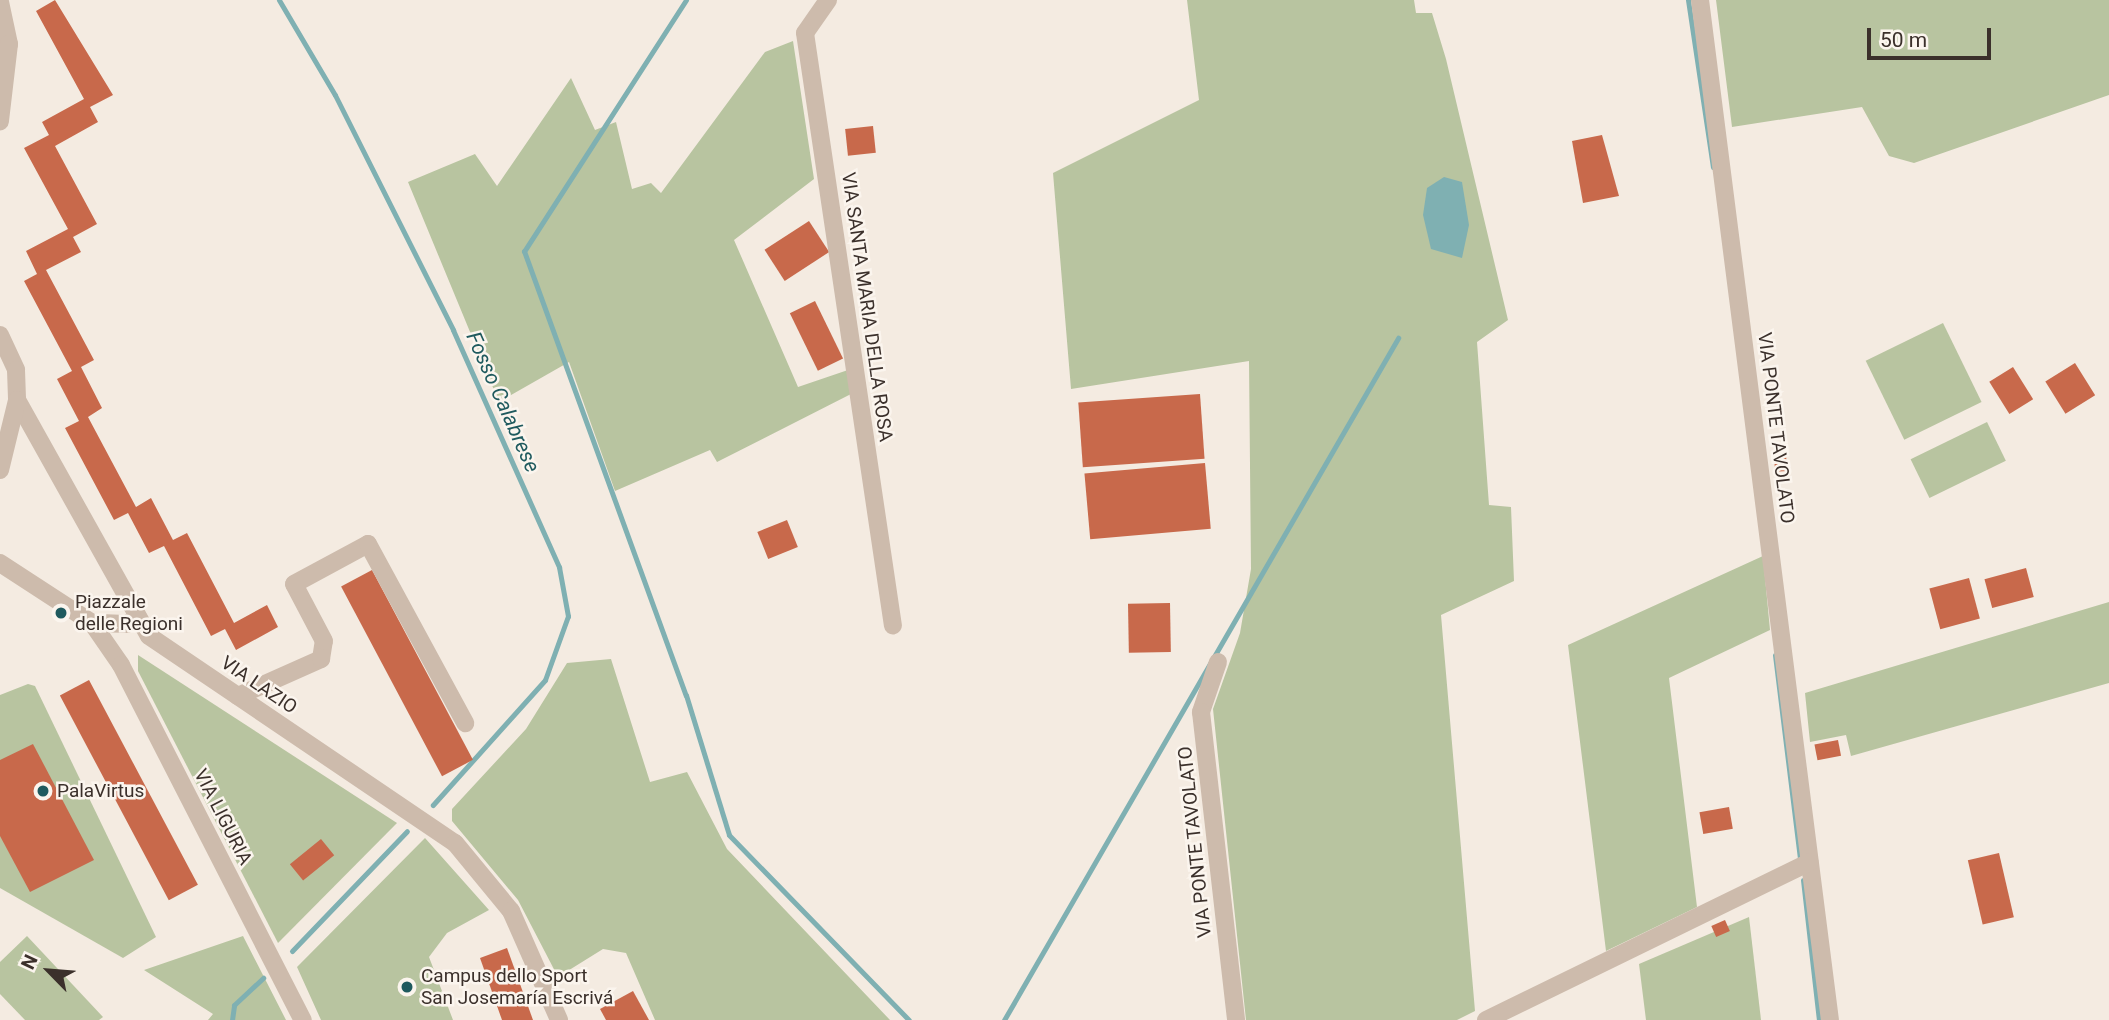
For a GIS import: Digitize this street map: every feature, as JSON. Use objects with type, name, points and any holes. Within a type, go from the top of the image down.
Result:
[{"type":"street","name":"VIA SANTA MARIA DELLA ROSA","points":[[828,0],[805,33],[893,626]]},
{"type":"street","name":"VIA PONTE TAVOLATO","points":[[1700,0],[1830,1020]]},
{"type":"street","points":[[0,2],[9,44],[0,121]]},
{"type":"street","name":"VIA LAZIO","points":[[0,335],[16,370],[17,400],[133,621],[149,636],[455,843],[511,911],[559,1020]]},
{"type":"street","points":[[0,470],[17,400]]},
{"type":"street","points":[[237,696],[321,659],[324,641],[294,584],[368,544],[465,723]]},
{"type":"street","points":[[0,563],[96,630],[133,621]]},
{"type":"street","name":"VIA LIGURIA","points":[[96,630],[121,665],[303,1020]]},
{"type":"street","name":"VIA PONTE TAVOLATO","points":[[1219,662],[1201,712],[1236,1020]]},
{"type":"street","points":[[1486,1020],[1810,862]]},
{"type":"green space","points":[[1187,0],[1414,0],[1416,13],[1432,13],[1446,59],[1508,320],[1477,342],[1489,505],[1511,507],[1514,581],[1441,615],[1475,1011],[1457,1020],[1246,1020],[1213,709],[1240,633],[1251,569],[1249,361],[1071,389],[1053,173],[1199,100]]},
{"type":"green space","points":[[1716,0],[2109,0],[2109,95],[1914,163],[1889,156],[1862,107],[1732,127]]},
{"type":"green space","points":[[793,41],[814,179],[734,240],[798,387],[848,370],[851,394],[717,462],[710,450],[615,491],[569,362],[499,402],[408,182],[475,154],[497,186],[571,78],[595,130],[616,122],[632,189],[651,183],[661,193],[765,52]]},
{"type":"green space","points":[[1943,323],[1982,402],[1904,440],[1866,361]]},
{"type":"green space","points":[[1987,422],[2006,461],[1929,498],[1911,459]]},
{"type":"green space","points":[[1763,556],[1770,630],[1669,678],[1697,907],[1606,951],[1568,645]]},
{"type":"green space","points":[[2109,602],[2109,683],[1851,756],[1846,735],[1810,742],[1805,693]]},
{"type":"green space","points":[[138,655],[397,823],[278,943],[138,671]]},
{"type":"green space","points":[[611,659],[650,782],[687,772],[727,849],[890,1020],[655,1020],[626,953],[603,949],[558,977],[518,900],[452,821],[452,809],[526,729],[567,663]]},
{"type":"green space","name":"PalaVirtus","points":[[28,684],[35,686],[156,937],[123,958],[0,888],[0,695]]},
{"type":"green space","points":[[425,838],[489,910],[447,933],[429,957],[453,1020],[321,1020],[297,967]]},
{"type":"green space","points":[[1749,917],[1761,1020],[1646,1020],[1639,964]]},
{"type":"green space","points":[[27,936],[103,1017],[99,1020],[25,1020],[0,994],[0,962]]},
{"type":"green space","points":[[243,936],[286,1020],[208,1020],[213,1014],[144,970]]},
{"type":"water","points":[[1444,177],[1462,182],[1469,225],[1462,258],[1431,249],[1423,215],[1427,188]]},
{"type":"building","points":[[55,0],[113,95],[90,107],[98,122],[55,146],[97,224],[73,237],[81,252],[46,270],[94,360],[81,367],[102,408],[88,417],[136,507],[151,498],[173,540],[187,533],[234,623],[267,605],[278,627],[236,650],[225,629],[211,636],[164,546],[149,553],[128,513],[114,520],[65,428],[79,421],[57,379],[72,371],[24,281],[37,274],[26,251],[68,229],[24,148],[49,135],[42,122],[84,99],[36,11]]},
{"type":"building","points":[[873,126],[876,153],[848,156],[845,129]]},
{"type":"building","points":[[1602,135],[1619,196],[1583,203],[1572,141]]},
{"type":"building","points":[[809,221],[829,252],[785,281],[765,250]]},
{"type":"building","points":[[815,301],[843,359],[818,371],[790,313]]},
{"type":"building","points":[[2075,363],[2095,395],[2065,414],[2045,382]]},
{"type":"building","points":[[2013,367],[2033,399],[2009,414],[1989,382]]},
{"type":"building","points":[[1200,394],[1205,459],[1083,467],[1078,403]]},
{"type":"building","points":[[1786,453],[1787,471],[1775,472],[1774,454]]},
{"type":"building","points":[[1205,463],[1211,529],[1090,539],[1084,474]]},
{"type":"building","points":[[787,520],[798,547],[768,559],[757,532]]},
{"type":"building","points":[[2026,568],[2034,597],[1992,608],[1984,579]]},
{"type":"building","points":[[372,570],[473,760],[442,776],[341,586]]},
{"type":"building","points":[[1969,578],[1980,619],[1940,629],[1929,589]]},
{"type":"building","points":[[1170,603],[1171,652],[1129,653],[1128,604]]},
{"type":"building","points":[[89,680],[198,885],[169,900],[60,695]]},
{"type":"building","points":[[1838,740],[1841,756],[1817,760],[1814,745]]},
{"type":"building","points":[[33,744],[94,860],[30,892],[0,836],[0,760]]},
{"type":"building","points":[[1729,807],[1733,829],[1703,834],[1699,812]]},
{"type":"building","points":[[321,839],[334,855],[303,880],[290,864]]},
{"type":"building","points":[[1999,853],[2014,917],[1983,925],[1968,860]]},
{"type":"building","points":[[1725,920],[1730,931],[1716,937],[1711,926]]},
{"type":"building","points":[[507,948],[533,1020],[502,1020],[480,958]]},
{"type":"building","points":[[633,991],[649,1020],[606,1020],[600,1009]]},
{"type":"waterway","name":"Fosso Calabrese","points":[[279,0],[335,95],[453,330],[559,567],[568,616],[545,680],[433,805]]},
{"type":"waterway","points":[[686,0],[524,251],[686,695],[729,835],[909,1020]]},
{"type":"waterway","points":[[1688,0],[1713,167]]},
{"type":"waterway","points":[[1004,1020],[1398,338]]},
{"type":"waterway","points":[[1775,655],[1800,859]]},
{"type":"waterway","name":"Fosso Calabrese","points":[[292,951],[407,831]]},
{"type":"waterway","points":[[1803,880],[1819,1020]]},
{"type":"waterway","name":"Fosso Calabrese","points":[[232,1020],[234,1005],[263,978]]},
{"type":"place","name":"Piazzale delle Regioni","points":[[61,613]]},
{"type":"place","name":"PalaVirtus","points":[[43,791]]},
{"type":"place","name":"Campus dello Sport San Josemaría Escrivá","points":[[407,987]]}]
